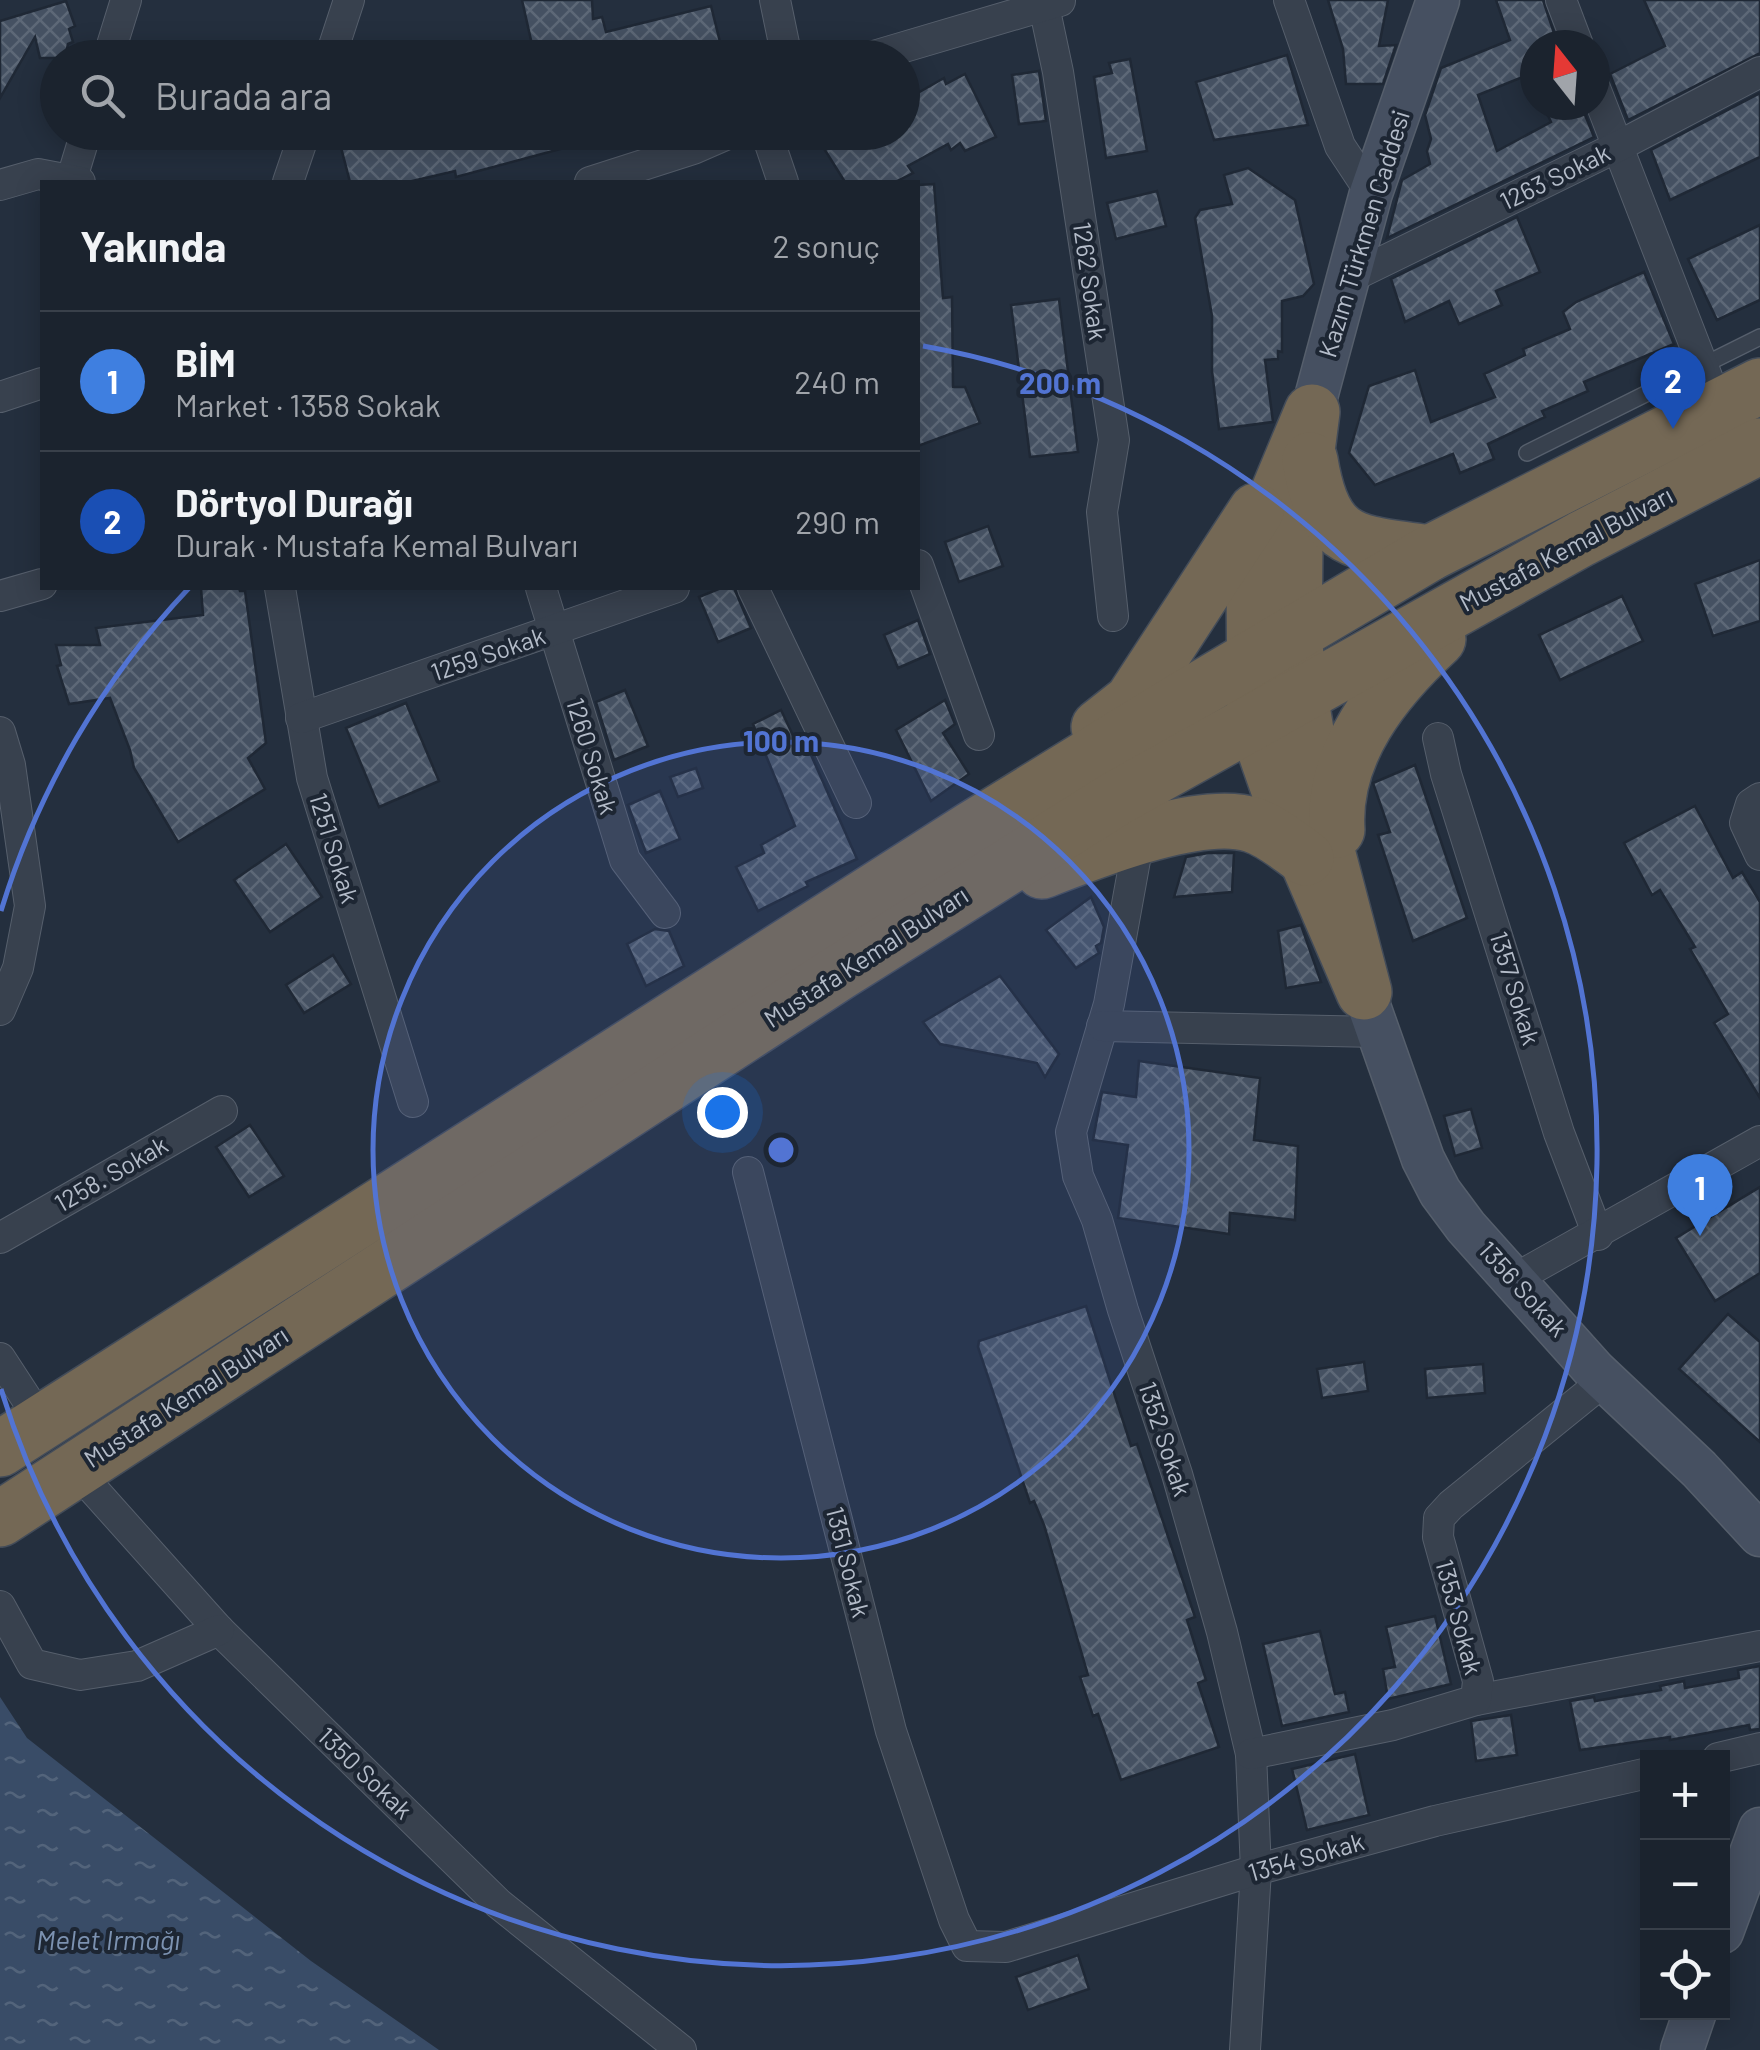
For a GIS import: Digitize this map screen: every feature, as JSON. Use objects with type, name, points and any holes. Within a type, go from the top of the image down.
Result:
[{"type":"highway","name":"Mustafa Kemal Bulvarı","points":[[21,1436],[972,829],[1430,553],[1727,385]]},
{"type":"highway","points":[[1312,412],[1308,450],[1314,486],[1329,521],[1355,542],[1430,553]]},
{"type":"highway","points":[[1312,412],[1263,529],[1254,572],[1275,646],[1277,708],[1306,858],[1371,1012]]},
{"type":"highway","points":[[972,829],[1132,701],[1259,507],[1312,412]]},
{"type":"highway","name":"Mustafa Kemal Bulvarı","points":[[1,1518],[1117,798],[1492,589],[1760,446]]},
{"type":"highway","points":[[1341,903],[1336,808],[1352,746],[1390,687],[1492,589]]},
{"type":"highway","points":[[1277,708],[1327,851],[1371,1012]]},
{"type":"highway","points":[[937,912],[1083,855],[1170,829],[1225,820],[1256,825],[1306,858]]},
{"type":"street","points":[[114,40],[126,0]]},
{"type":"street","points":[[336,40],[349,0]]},
{"type":"street","points":[[775,0],[783,40]]},
{"type":"street","points":[[1289,0],[1340,146],[1371,192]]},
{"type":"street","name":"Kazım Türkmen Caddesi","points":[[1312,412],[1371,192],[1438,0]]},
{"type":"street","points":[[920,42],[1053,3]]},
{"type":"street","name":"1262 Sokak","points":[[1053,3],[1058,72],[1114,440],[1102,512],[1113,616]]},
{"type":"street","points":[[1571,3],[1576,30]]},
{"type":"street","name":"1263 Sokak","points":[[1349,278],[1618,147],[1760,72]]},
{"type":"street","points":[[1607,120],[1727,385]]},
{"type":"street","points":[[0,184],[38,174],[76,180],[82,150]]},
{"type":"street","points":[[289,180],[299,150]]},
{"type":"street","points":[[596,180],[694,150]]},
{"type":"street","points":[[772,150],[782,180]]},
{"type":"street","points":[[0,397],[40,384]]},
{"type":"street","points":[[920,571],[979,735]]},
{"type":"street","points":[[0,596],[40,585]]},
{"type":"street","name":"1251 Sokak","points":[[280,590],[312,778],[413,1102]]},
{"type":"street","name":"1260 Sokak","points":[[542,590],[625,860],[665,913]]},
{"type":"street","name":"1259 Sokak","points":[[301,718],[669,590]]},
{"type":"street","points":[[753,590],[856,803]]},
{"type":"street","points":[[0,732],[10,765],[30,906],[18,968],[0,1010]]},
{"type":"street","name":"1357 Sokak","points":[[1438,738],[1559,1132],[1598,1235]]},
{"type":"street","points":[[1760,798],[1751,804],[1745,822],[1760,855]]},
{"type":"street","name":"1352 Sokak","points":[[1139,838],[1109,1004],[1071,1132],[1078,1176],[1097,1220],[1177,1474],[1222,1632],[1251,1754],[1256,1870],[1245,2050]]},
{"type":"street","points":[[1102,1026],[1371,1012]]},
{"type":"street","name":"1356 Sokak","points":[[1371,1012],[1424,1159],[1440,1192],[1466,1227],[1605,1380],[1699,1469],[1760,1535]]},
{"type":"street","name":"1258. Sokak","points":[[0,1238],[222,1110]]},
{"type":"street","points":[[1516,1278],[1760,1142]]},
{"type":"street","name":"1351 Sokak","points":[[748,1172],[891,1732],[954,1920],[967,1946]]},
{"type":"street","points":[[0,1358],[21,1436]]},
{"type":"street","name":"1353 Sokak","points":[[1251,1754],[1393,1725],[1476,1700],[1478,1682],[1438,1537],[1439,1518],[1605,1380]]},
{"type":"street","name":"1350 Sokak","points":[[74,1469],[219,1630],[499,1904],[682,2050]]},
{"type":"street","points":[[0,1606],[32,1664],[80,1675],[137,1666],[219,1630]]},
{"type":"street","points":[[1476,1700],[1760,1646]]},
{"type":"street","points":[[1730,1755],[1760,1748]]},
{"type":"street","name":"1354 Sokak","points":[[967,1946],[1006,1947],[1256,1870],[1435,1821],[1640,1775]]},
{"type":"street","points":[[1723,1930],[1760,1829]]},
{"type":"street","points":[[1682,2050],[1691,2020]]},
{"type":"lane","points":[[1527,453],[1727,385],[1760,337]]},
{"type":"water","name":"Melet Irmağı","points":[[0,1697],[27,1738],[311,1961],[439,2050],[0,2050]]},
{"type":"building","points":[[522,0],[592,0],[593,19],[602,17],[606,32],[711,6],[720,40],[531,40]]},
{"type":"building","points":[[1328,0],[1388,0],[1379,46],[1396,45],[1383,84],[1346,84],[1343,49]]},
{"type":"building","points":[[1496,0],[1543,0],[1553,30],[1520,30],[1520,78],[1478,95],[1497,151],[1550,120],[1587,120],[1594,137],[1387,238],[1402,180],[1430,164],[1427,151],[1431,139],[1425,115],[1441,68],[1510,40]]},
{"type":"building","points":[[1644,0],[1760,0],[1760,53],[1628,120],[1610,74],[1665,46]]},
{"type":"building","points":[[66,1],[75,26],[69,29],[72,40],[40,40],[40,58],[35,37],[0,98],[0,21]]},
{"type":"building","points":[[1287,55],[1308,125],[1214,140],[1196,82]]},
{"type":"building","points":[[1130,59],[1147,151],[1106,158],[1094,77],[1112,73],[1109,63]]},
{"type":"building","points":[[1039,71],[1046,121],[1019,124],[1012,75]]},
{"type":"building","points":[[965,74],[996,137],[965,151],[960,143],[951,150],[948,144],[908,166],[913,173],[899,180],[844,180],[825,150],[920,150],[920,92],[944,78],[946,84]]},
{"type":"building","points":[[1760,93],[1760,157],[1670,200],[1651,150]]},
{"type":"building","points":[[342,150],[556,150],[456,177],[455,171],[417,180],[349,180]]},
{"type":"building","points":[[1248,168],[1295,200],[1314,284],[1303,296],[1282,301],[1282,352],[1278,351],[1278,359],[1265,360],[1273,422],[1219,429],[1212,371],[1212,316],[1195,218],[1200,210],[1232,204],[1224,175]]},
{"type":"building","points":[[934,184],[943,298],[952,297],[953,387],[965,387],[980,423],[920,445],[920,185]]},
{"type":"building","points":[[1157,191],[1166,226],[1116,239],[1107,203]]},
{"type":"building","points":[[1517,217],[1540,272],[1496,291],[1502,305],[1459,324],[1449,301],[1405,322],[1391,279]]},
{"type":"building","points":[[1760,225],[1760,300],[1717,320],[1688,259]]},
{"type":"building","points":[[1644,272],[1674,344],[1584,382],[1588,391],[1542,411],[1545,417],[1488,444],[1494,459],[1460,473],[1453,454],[1375,485],[1349,453],[1369,386],[1415,370],[1431,422],[1495,397],[1484,374],[1525,355],[1523,349],[1570,329],[1563,312],[1576,302]]},
{"type":"building","points":[[1059,299],[1078,452],[1030,457],[1011,305]]},
{"type":"building","points":[[988,526],[1003,566],[959,582],[945,542]]},
{"type":"building","points":[[1760,560],[1760,621],[1713,636],[1695,584]]},
{"type":"building","points":[[201,590],[245,591],[266,743],[248,758],[265,789],[178,842],[134,768],[110,698],[69,704],[57,666],[61,665],[56,645],[100,645],[96,628],[203,615]]},
{"type":"building","points":[[716,590],[735,590],[751,628],[718,642],[699,597]]},
{"type":"building","points":[[1622,596],[1643,641],[1560,680],[1539,635]]},
{"type":"building","points":[[918,620],[930,654],[898,668],[884,635]]},
{"type":"building","points":[[625,690],[648,746],[614,760],[596,702]]},
{"type":"building","points":[[945,700],[955,724],[943,733],[969,774],[931,801],[896,730]]},
{"type":"building","points":[[406,703],[439,781],[379,807],[346,728]]},
{"type":"building","points":[[781,710],[796,742],[804,739],[857,859],[806,882],[808,886],[758,911],[736,867],[764,853],[761,845],[795,826],[753,724]]},
{"type":"building","points":[[1415,765],[1467,918],[1413,941],[1378,835],[1390,832],[1373,783]]},
{"type":"building","points":[[696,768],[703,788],[678,797],[670,777]]},
{"type":"building","points":[[660,791],[680,839],[646,853],[628,805]]},
{"type":"building","points":[[1695,806],[1733,878],[1742,872],[1760,902],[1760,1098],[1714,1023],[1728,1014],[1690,949],[1695,947],[1660,890],[1652,895],[1624,843]]},
{"type":"building","points":[[286,844],[322,897],[270,932],[234,880]]},
{"type":"building","points":[[1234,853],[1232,892],[1174,897],[1186,857]]},
{"type":"building","points":[[1091,897],[1104,927],[1101,943],[1096,946],[1099,953],[1076,968],[1046,930]]},
{"type":"building","points":[[1301,925],[1321,982],[1286,988],[1278,931]]},
{"type":"building","points":[[655,929],[669,931],[684,966],[646,986],[627,944]]},
{"type":"building","points":[[333,955],[351,984],[304,1013],[286,985]]},
{"type":"building","points":[[1000,976],[1059,1054],[1045,1077],[1037,1063],[940,1044],[923,1022]]},
{"type":"building","points":[[1139,1061],[1260,1078],[1254,1140],[1298,1146],[1295,1220],[1230,1213],[1229,1234],[1118,1218],[1128,1145],[1093,1140],[1102,1092],[1136,1097]]},
{"type":"building","points":[[1471,1109],[1482,1148],[1455,1156],[1444,1116]]},
{"type":"building","points":[[250,1125],[284,1176],[249,1197],[216,1147]]},
{"type":"building","points":[[1760,1187],[1760,1273],[1715,1301],[1676,1238]]},
{"type":"building","points":[[1086,1306],[1131,1446],[1137,1444],[1195,1617],[1187,1620],[1206,1680],[1198,1683],[1219,1747],[1121,1780],[1098,1714],[1093,1716],[1080,1677],[1088,1675],[1044,1525],[1034,1501],[1030,1503],[978,1347],[979,1341]]},
{"type":"building","points":[[1728,1314],[1760,1342],[1760,1442],[1679,1369]]},
{"type":"building","points":[[1364,1362],[1368,1391],[1322,1398],[1317,1369]]},
{"type":"building","points":[[1483,1364],[1485,1393],[1427,1398],[1425,1369]]},
{"type":"building","points":[[1435,1616],[1451,1684],[1388,1699],[1383,1669],[1395,1667],[1386,1627]]},
{"type":"building","points":[[1320,1631],[1335,1694],[1345,1692],[1349,1712],[1282,1726],[1263,1644]]},
{"type":"building","points":[[1760,1666],[1760,1729],[1750,1730],[1749,1725],[1670,1740],[1580,1750],[1570,1701],[1594,1697],[1595,1701],[1661,1690],[1660,1686],[1684,1681],[1685,1688],[1739,1678],[1738,1670]]},
{"type":"building","points":[[1511,1715],[1517,1755],[1476,1761],[1471,1721]]},
{"type":"building","points":[[1355,1754],[1369,1815],[1307,1830],[1292,1769]]},
{"type":"building","points":[[1078,1955],[1089,1989],[1028,2010],[1016,1977]]},
{"type":"place","name":"Dörtyol Durağı","points":[[1673,429]]},
{"type":"place","name":"BİM","points":[[1700,1236]]}]
